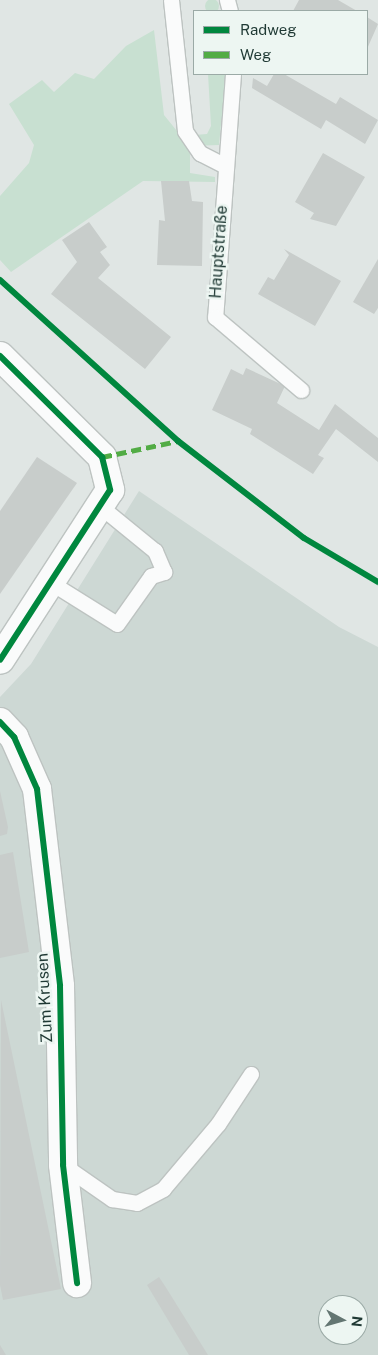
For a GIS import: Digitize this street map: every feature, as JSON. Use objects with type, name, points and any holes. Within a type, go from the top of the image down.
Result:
[{"type":"street","points":[[0,356],[102,457],[110,490],[101,508],[53,584],[0,660]]},
{"type":"street","name":"Zum Krusen","points":[[0,722],[14,737],[37,789],[60,986],[63,1164],[77,1283]]},
{"type":"lane","points":[[171,0],[185,131],[200,153],[225,166]]},
{"type":"lane","name":"Hauptstraße","points":[[233,75],[215,317],[302,390]]},
{"type":"lane","points":[[53,584],[117,624],[151,576],[164,572],[154,551],[101,508]]},
{"type":"lane","points":[[63,1164],[112,1199],[137,1203],[162,1189],[218,1124],[251,1074]]},
{"type":"shaded area","points":[[139,491],[339,627],[378,647],[378,1355],[0,1355],[0,697],[31,664]]},
{"type":"green space","points":[[209,-1],[215,-1],[219,3],[218,10],[205,9],[205,3]]},
{"type":"green space","points":[[154,30],[164,115],[181,136],[207,134],[211,126],[208,75],[226,75],[219,145],[190,146],[190,173],[215,177],[215,182],[143,181],[11,272],[0,260],[0,196],[29,163],[34,145],[9,104],[42,80],[54,92],[75,73],[94,79],[126,46]]},
{"type":"building","points":[[299,0],[338,0],[355,10],[294,10]]},
{"type":"building","points":[[368,18],[378,24],[368,47]]},
{"type":"building","points":[[273,75],[286,75],[336,104],[340,97],[378,120],[365,144],[326,120],[321,129],[252,88],[253,78],[267,86]]},
{"type":"building","points":[[323,153],[365,177],[336,226],[310,219],[314,213],[295,202]]},
{"type":"building","points":[[161,181],[189,181],[192,201],[203,202],[202,266],[157,265],[159,220],[165,221]]},
{"type":"building","points":[[89,222],[107,247],[100,252],[110,265],[98,278],[171,337],[145,369],[51,294],[77,262],[62,240]]},
{"type":"building","points":[[284,249],[341,281],[315,326],[258,294],[268,277],[274,280],[289,255]]},
{"type":"building","points":[[378,259],[378,308],[374,314],[353,302]]},
{"type":"building","points":[[246,368],[285,386],[277,403],[319,430],[335,404],[378,438],[378,462],[336,429],[318,455],[324,458],[313,474],[250,434],[252,429],[212,410],[231,369],[243,375]]},
{"type":"building","points":[[37,457],[77,483],[0,594],[0,511]]},
{"type":"building","points":[[0,791],[8,827],[7,834],[0,836]]},
{"type":"building","points":[[13,852],[29,952],[0,958],[0,855]]},
{"type":"building","points":[[1,1000],[61,1289],[3,1300],[0,1285]]},
{"type":"building","points":[[159,1277],[208,1355],[189,1355],[147,1285]]},
{"type":"building","points":[[0,1345],[6,1355],[0,1355]]},
{"type":"marked path","points":[[102,457],[178,441]]},
{"type":"cycle path","points":[[0,280],[178,441],[304,538],[378,582]]},
{"type":"cycle path","points":[[0,356],[102,457],[110,490],[0,660]]},
{"type":"cycle path","points":[[0,722],[14,737],[37,789],[60,986],[63,1165],[77,1283]]}]
